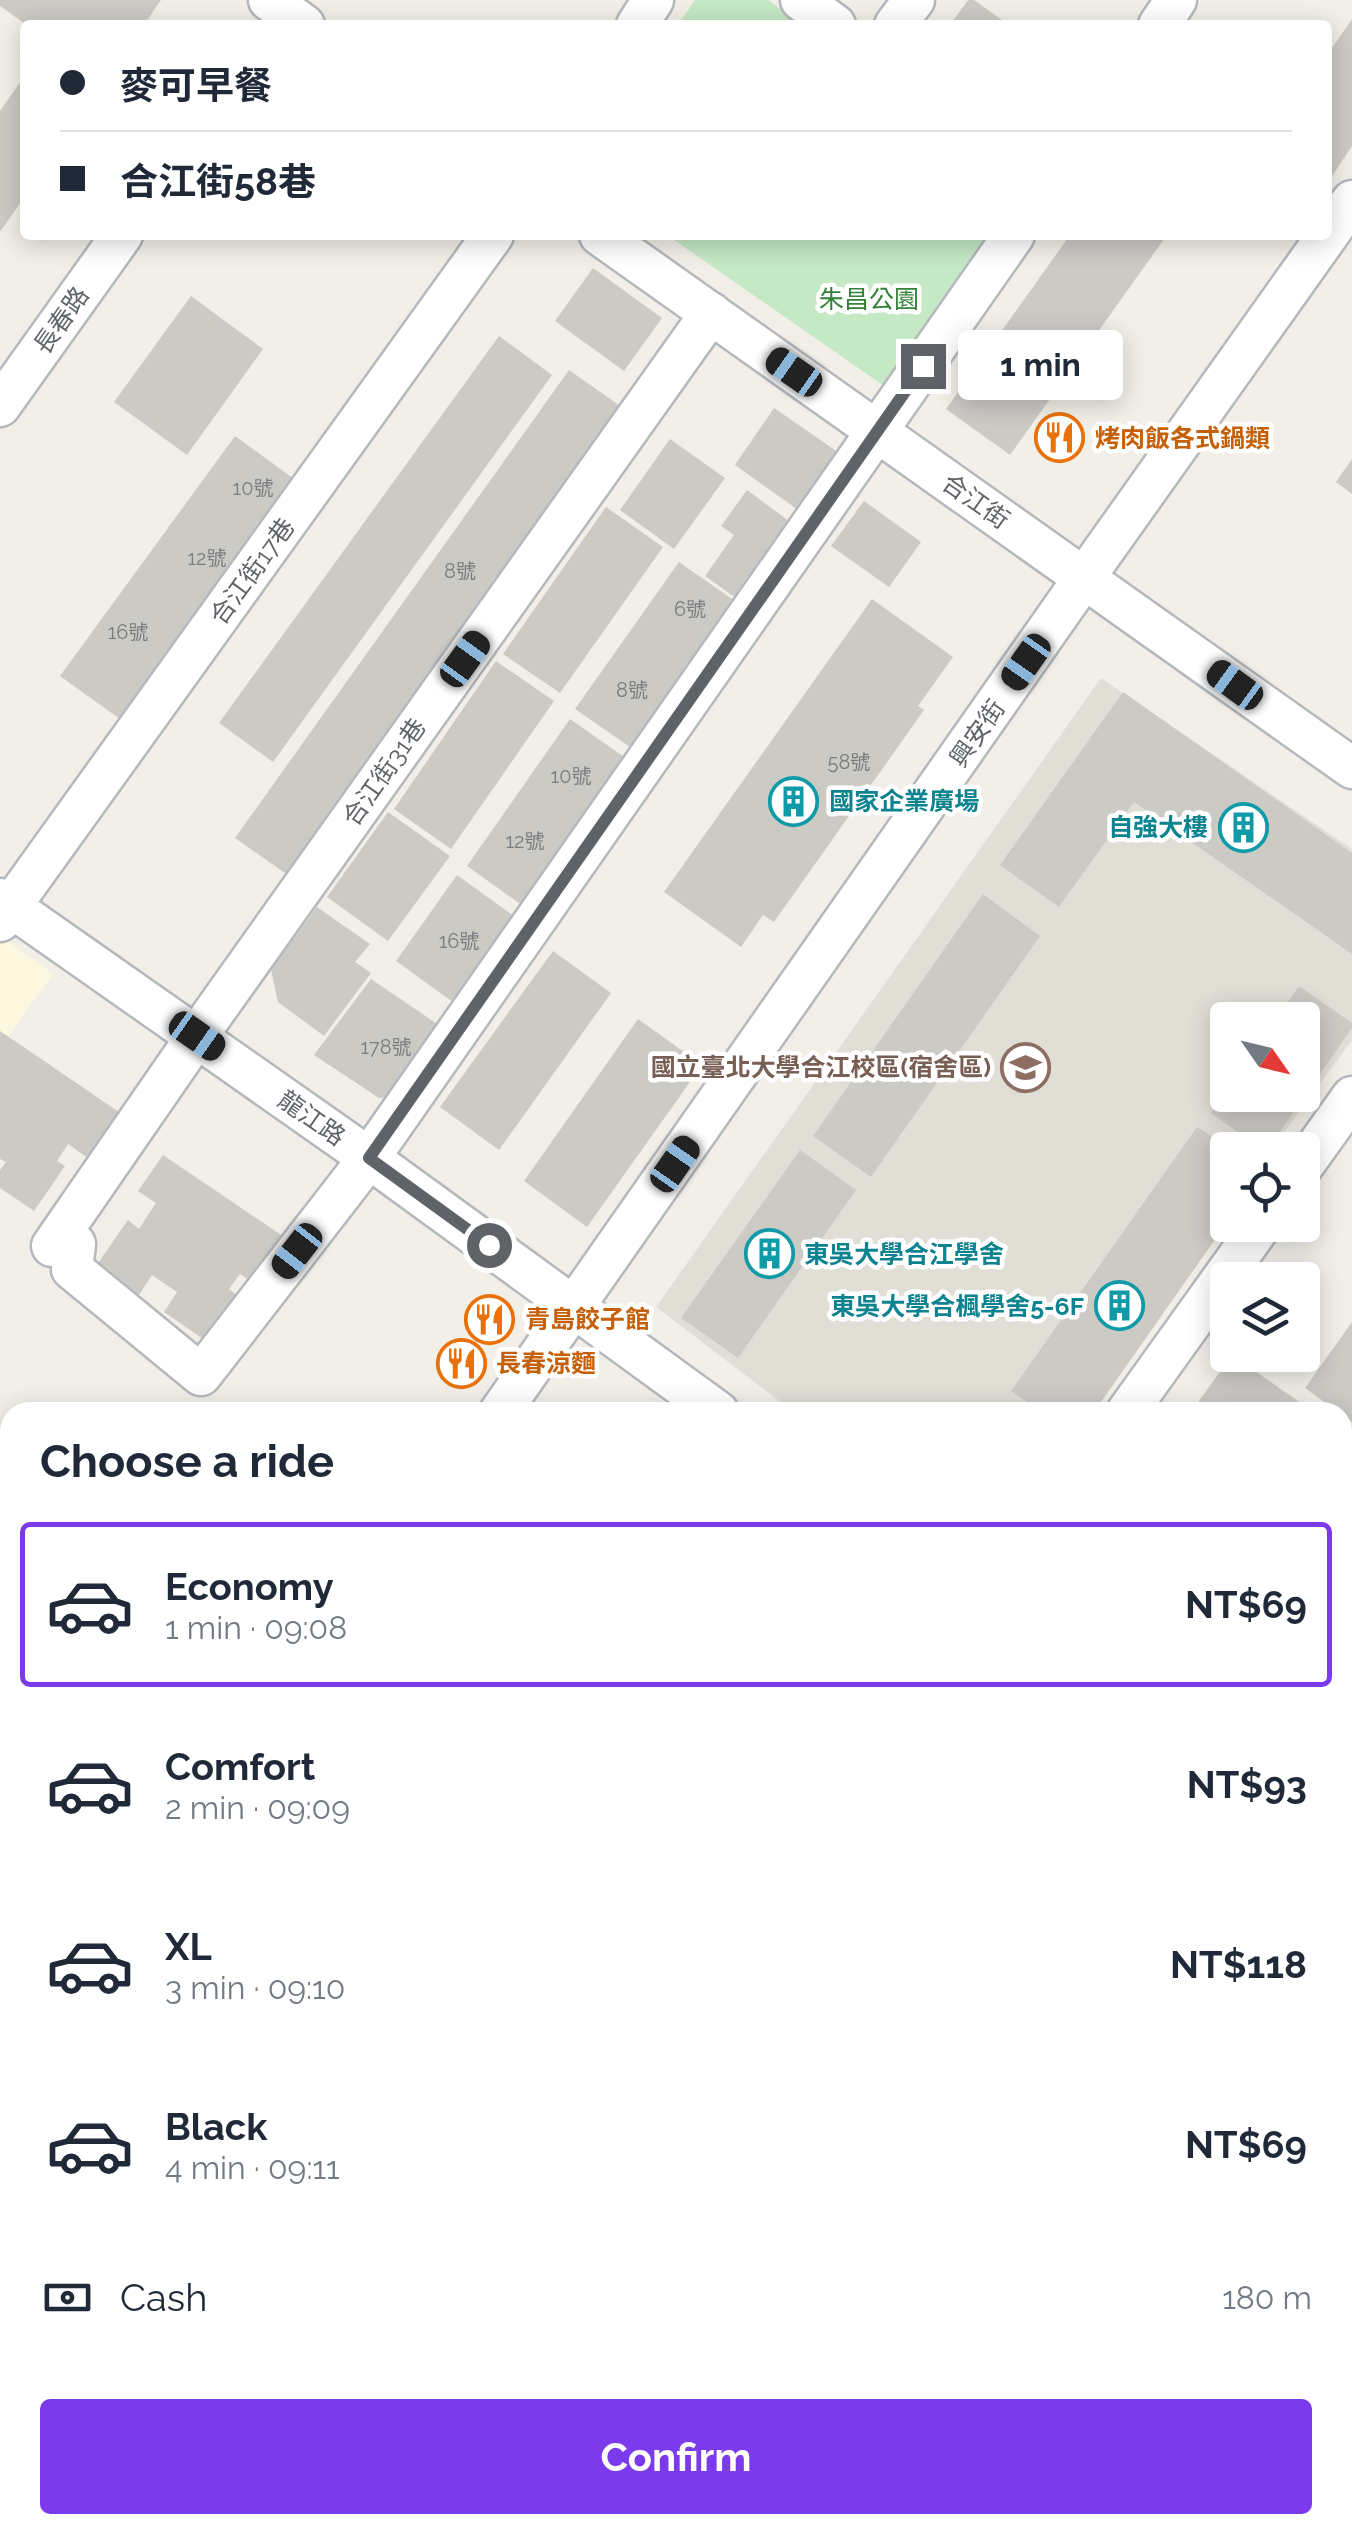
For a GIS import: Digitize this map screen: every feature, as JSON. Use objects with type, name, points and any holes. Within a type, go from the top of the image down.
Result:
[{"type":"street","points":[[801,0],[828,20]]},
{"type":"street","name":"興安街","points":[[1332,229],[1352,201]]},
{"type":"street","name":"長春路","points":[[0,406],[118,240]]},
{"type":"street","name":"合江街17巷","points":[[4,909],[489,240]]},
{"type":"street","name":"合江街","points":[[607,240],[1352,768]]},
{"type":"street","points":[[369,1158],[1011,240]]},
{"type":"street","name":"興安街","points":[[507,1402],[1324,240]]},
{"type":"street","name":"合江街31巷","points":[[369,1158],[201,1375],[72,1269],[64,1245],[197,1036],[711,313]]},
{"type":"street","name":"龍江路","points":[[4,909],[197,1036],[704,1402]]},
{"type":"street","points":[[1320,1142],[1352,1098]]},
{"type":"street","points":[[1134,1402],[1249,1242]]},
{"type":"shaded area","name":"國立臺北大學合江校區(宿舍區)","points":[[1101,678],[1352,849],[1352,1040],[1320,1083],[1320,1002],[1210,1002],[1210,1112],[1299,1112],[1284,1132],[1210,1132],[1210,1232],[1085,1402],[781,1402],[656,1307]]},
{"type":"shaded area","points":[[0,935],[53,974],[0,1048]]},
{"type":"green space","points":[[695,0],[768,0],[795,20],[681,20]]},
{"type":"green space","name":"朱昌公園","points":[[674,240],[991,240],[887,388]]},
{"type":"building","points":[[0,0],[161,0],[147,20],[20,20],[0,6]]},
{"type":"building","points":[[968,0],[974,0],[1002,20],[954,20]]},
{"type":"building","points":[[1352,19],[1352,146],[1332,176],[1332,48]]},
{"type":"building","points":[[20,82],[20,203],[0,232],[0,111]]},
{"type":"building","points":[[1066,240],[1163,240],[1010,455],[946,409]]},
{"type":"building","points":[[593,268],[662,318],[624,371],[555,321]]},
{"type":"building","points":[[191,296],[263,349],[187,455],[114,402]]},
{"type":"building","points":[[499,336],[552,375],[273,762],[219,723]]},
{"type":"building","points":[[569,370],[623,408],[289,876],[235,838]]},
{"type":"building","points":[[774,408],[848,459],[808,517],[735,465]]},
{"type":"building","points":[[235,436],[301,484],[127,724],[60,676]]},
{"type":"building","points":[[670,439],[725,478],[674,549],[620,510]]},
{"type":"building","points":[[1352,459],[1352,494],[1336,482]]},
{"type":"building","points":[[747,490],[797,527],[743,603],[705,576],[734,535],[721,526]]},
{"type":"building","points":[[864,501],[921,542],[889,587],[831,546]]},
{"type":"building","points":[[606,507],[663,547],[560,693],[503,654]]},
{"type":"building","points":[[679,562],[735,601],[633,749],[575,709]]},
{"type":"building","name":"國家企業廣場","points":[[872,599],[953,657],[918,706],[924,710],[774,922],[763,915],[741,947],[664,892]]},
{"type":"building","points":[[496,661],[554,701],[451,849],[394,809]]},
{"type":"building","name":"自強大樓","points":[[1123,692],[1352,853],[1352,954],[1134,802],[1059,907],[1000,865]]},
{"type":"building","points":[[570,719],[627,759],[523,906],[467,866]]},
{"type":"building","points":[[388,812],[450,856],[388,941],[327,897]]},
{"type":"building","points":[[457,875],[518,919],[457,1005],[396,961]]},
{"type":"building","points":[[983,894],[1040,936],[871,1177],[813,1136]]},
{"type":"building","points":[[317,907],[370,944],[355,962],[371,973],[324,1036],[278,1002],[271,970]]},
{"type":"building","points":[[553,951],[611,993],[499,1150],[440,1107]]},
{"type":"building","points":[[371,979],[452,1034],[409,1095],[379,1098],[314,1055]]},
{"type":"building","points":[[1299,986],[1352,1023],[1320,1074],[1320,1002],[1288,1002]]},
{"type":"building","points":[[638,1019],[702,1065],[587,1227],[524,1181]]},
{"type":"building","points":[[0,1031],[119,1112],[88,1158],[68,1144],[57,1161],[65,1166],[34,1211],[0,1188],[0,1170],[6,1162],[0,1159]]},
{"type":"building","points":[[1293,1112],[1280,1132],[1238,1132],[1211,1113]]},
{"type":"building","name":"東吳大學合楓學舍5-6F","points":[[1197,1127],[1210,1135],[1210,1242],[1213,1242],[1101,1402],[1027,1402],[1011,1391]]},
{"type":"building","name":"東吳大學合江學舍","points":[[800,1150],[856,1190],[738,1358],[681,1318]]},
{"type":"building","points":[[163,1155],[290,1241],[259,1287],[240,1274],[229,1289],[237,1295],[206,1341],[164,1312],[177,1292],[152,1275],[139,1295],[96,1266],[128,1220],[139,1229],[156,1203],[138,1191]]},
{"type":"building","points":[[1352,1322],[1352,1402],[1324,1402],[1305,1388]]},
{"type":"building","points":[[1220,1372],[1256,1372],[1300,1402],[1198,1402]]},
{"type":"place","name":"烤肉飯各式鍋類","points":[[1060,438]]},
{"type":"place","name":"國家企業廣場","points":[[794,801]]},
{"type":"place","name":"自強大樓","points":[[1243,827]]},
{"type":"place","name":"國立臺北大學合江校區(宿舍區)","points":[[1026,1067]]},
{"type":"place","name":"東吳大學合江學舍","points":[[769,1254]]},
{"type":"place","name":"東吳大學合楓學舍5-6F","points":[[1119,1306]]},
{"type":"place","name":"青島餃子館","points":[[490,1319]]},
{"type":"place","name":"長春涼麵","points":[[461,1363]]},
{"type":"route","points":[[489,1245],[369,1158],[923,366]]}]
